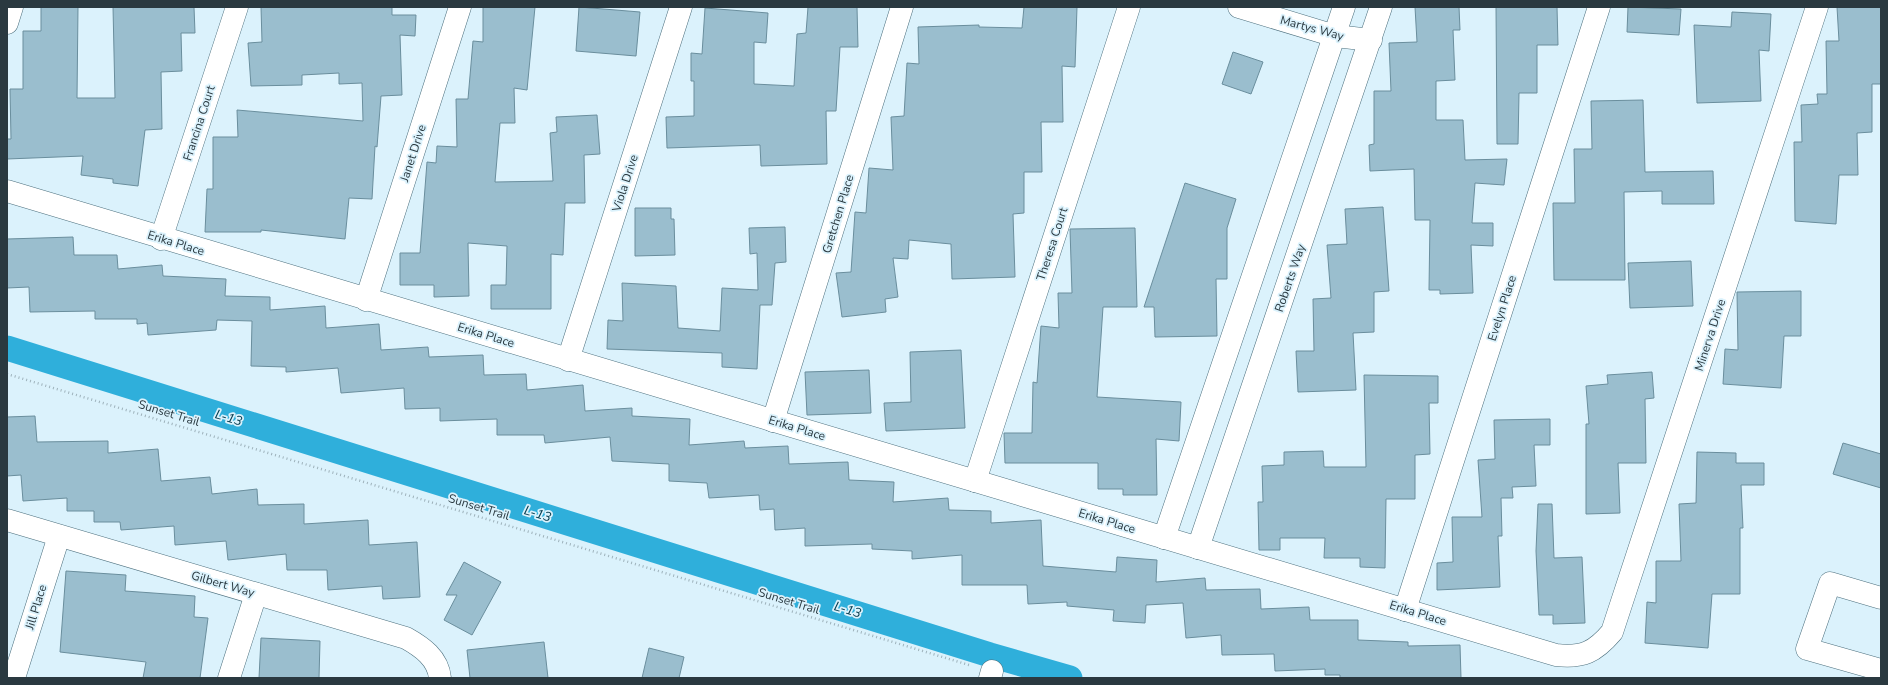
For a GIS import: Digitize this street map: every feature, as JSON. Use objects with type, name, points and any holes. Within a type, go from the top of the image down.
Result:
[{"type":"street","points":[[7,23],[12,7]]},
{"type":"street","name":"Francina Court","points":[[162,239],[237,7]]},
{"type":"street","name":"Janet Drive","points":[[366,300],[460,7]]},
{"type":"street","name":"Viola Drive","points":[[568,360],[681,7]]},
{"type":"street","name":"Gretchen Place","points":[[773,421],[902,7]]},
{"type":"street","name":"Theresa Court","points":[[975,482],[1129,7]]},
{"type":"street","name":"Martys Way","points":[[1239,7],[1335,36],[1371,40]]},
{"type":"street","points":[[1164,538],[1344,7]]},
{"type":"street","name":"Martys Way","points":[[1348,7],[1371,40]]},
{"type":"street","name":"Roberts Way","points":[[1198,548],[1381,7]]},
{"type":"street","name":"Evelyn Place","points":[[1405,610],[1599,7]]},
{"type":"street","name":"Minerva Drive","points":[[1588,653],[1602,644],[1612,632],[1817,7]]},
{"type":"street","name":"Erika Place","points":[[7,191],[162,239],[1405,610],[1556,654],[1572,657],[1588,653]]},
{"type":"street","name":"Gilbert Way","points":[[7,520],[406,638],[422,646],[436,668]]},
{"type":"street","name":"Jill Place","points":[[14,678],[59,536]]},
{"type":"street","points":[[1881,598],[1830,583],[1807,649],[1881,670]]},
{"type":"street","points":[[229,678],[256,594]]},
{"type":"path","name":"Sunset Trail","points":[[7,374],[991,675]]},
{"type":"building","points":[[41,7],[78,7],[77,98],[115,98],[113,7],[194,7],[195,33],[181,33],[182,71],[161,72],[162,129],[145,130],[138,186],[113,183],[113,179],[81,175],[83,156],[7,159],[7,139],[11,139],[10,89],[23,89],[23,31],[41,31]]},
{"type":"building","points":[[261,7],[392,7],[392,15],[416,15],[415,36],[400,35],[402,95],[381,96],[377,147],[375,146],[372,199],[349,198],[345,239],[261,230],[261,232],[205,232],[207,189],[213,189],[213,137],[238,137],[237,110],[363,121],[362,83],[339,84],[339,73],[302,75],[302,85],[251,86],[248,43],[262,42]]},
{"type":"building","points":[[483,7],[535,7],[527,90],[514,88],[515,123],[500,123],[495,182],[553,181],[550,133],[557,132],[556,117],[597,115],[600,154],[584,155],[585,203],[565,203],[563,255],[551,254],[551,309],[491,309],[491,285],[506,285],[507,246],[468,243],[469,296],[434,297],[434,285],[400,285],[400,253],[420,253],[427,162],[436,163],[437,146],[457,147],[456,99],[468,99],[473,41],[483,42]]},
{"type":"building","points":[[579,7],[640,12],[636,56],[576,51]]},
{"type":"building","points":[[808,7],[857,7],[858,47],[840,47],[836,111],[826,111],[827,164],[761,166],[760,145],[667,148],[666,117],[694,116],[694,81],[691,81],[691,53],[702,54],[705,8],[768,13],[766,43],[754,42],[754,84],[794,86],[797,34],[806,33]]},
{"type":"building","points":[[1024,7],[1077,7],[1075,67],[1062,66],[1063,122],[1041,122],[1042,172],[1024,172],[1024,213],[1013,214],[1015,277],[952,279],[951,244],[909,240],[908,259],[893,258],[898,297],[885,299],[886,312],[842,317],[836,273],[851,272],[855,212],[866,213],[869,168],[893,170],[891,117],[904,116],[907,63],[919,64],[918,27],[979,25],[979,27],[1022,28]]},
{"type":"building","points":[[1415,7],[1459,7],[1460,30],[1453,30],[1455,80],[1436,81],[1436,120],[1463,120],[1465,160],[1507,159],[1504,185],[1475,183],[1472,223],[1493,223],[1493,246],[1471,245],[1473,293],[1440,294],[1440,290],[1429,290],[1430,220],[1415,220],[1414,169],[1370,171],[1369,145],[1374,144],[1374,91],[1391,91],[1389,43],[1417,42]]},
{"type":"building","points":[[1496,7],[1557,7],[1558,45],[1537,45],[1537,93],[1519,93],[1518,144],[1497,144]]},
{"type":"building","points":[[1628,7],[1681,9],[1679,35],[1627,32]]},
{"type":"building","points":[[1837,7],[1881,7],[1881,84],[1872,84],[1872,132],[1857,133],[1858,175],[1839,175],[1836,224],[1795,221],[1794,142],[1802,142],[1801,105],[1818,104],[1817,94],[1827,94],[1826,41],[1839,41]]},
{"type":"building","points":[[1732,12],[1771,14],[1769,51],[1759,50],[1761,101],[1697,103],[1694,25],[1731,27]]},
{"type":"building","points":[[1233,52],[1263,62],[1251,94],[1222,84]]},
{"type":"building","points":[[1643,100],[1645,172],[1713,171],[1714,204],[1662,204],[1662,191],[1624,192],[1625,280],[1554,280],[1553,203],[1575,203],[1574,149],[1592,149],[1591,101]]},
{"type":"building","points":[[1185,183],[1236,199],[1227,228],[1227,279],[1216,279],[1217,336],[1155,337],[1154,307],[1144,307]]},
{"type":"building","points":[[1383,207],[1389,291],[1374,292],[1374,332],[1353,333],[1356,390],[1298,392],[1296,351],[1314,351],[1313,299],[1331,298],[1327,245],[1347,244],[1345,209]]},
{"type":"building","points":[[635,208],[671,208],[671,219],[674,219],[675,255],[635,256]]},
{"type":"building","points":[[785,227],[786,262],[775,263],[772,305],[760,305],[757,369],[722,367],[722,353],[607,349],[608,320],[623,321],[622,283],[676,286],[678,328],[720,331],[722,288],[758,290],[757,253],[750,254],[749,228]]},
{"type":"building","points":[[1135,228],[1137,307],[1103,307],[1097,397],[1181,402],[1179,441],[1156,439],[1157,495],[1123,495],[1123,489],[1098,489],[1098,463],[1005,463],[1004,433],[1032,433],[1033,382],[1037,383],[1041,326],[1059,328],[1058,293],[1072,293],[1070,229]]},
{"type":"building","points":[[73,237],[74,255],[117,255],[118,269],[162,265],[163,276],[226,279],[225,296],[270,297],[270,310],[325,306],[326,328],[379,324],[381,350],[428,347],[429,357],[483,355],[484,375],[526,374],[527,390],[583,385],[585,411],[632,408],[632,416],[690,419],[689,445],[744,441],[745,448],[788,446],[789,464],[848,462],[849,480],[894,482],[893,502],[948,498],[949,510],[991,511],[991,523],[1041,520],[1043,566],[1116,572],[1117,557],[1157,560],[1156,582],[1205,578],[1206,590],[1260,589],[1261,609],[1309,607],[1310,620],[1358,620],[1358,640],[1408,642],[1408,646],[1460,645],[1461,678],[1340,678],[1340,675],[1325,675],[1325,669],[1275,671],[1274,654],[1222,655],[1221,635],[1186,638],[1183,603],[1146,605],[1145,623],[1113,621],[1114,610],[1067,606],[1067,602],[1028,604],[1027,585],[962,585],[962,555],[912,559],[912,551],[872,549],[872,544],[805,546],[805,528],[775,530],[774,509],[760,510],[759,495],[709,498],[707,483],[669,481],[669,464],[612,461],[610,437],[545,443],[544,435],[497,435],[497,419],[440,421],[440,408],[405,409],[404,388],[341,393],[338,368],[286,372],[286,367],[251,366],[252,321],[217,320],[216,330],[148,335],[147,323],[137,324],[137,319],[95,319],[95,311],[30,312],[29,287],[7,288],[7,239]]},
{"type":"building","points":[[1691,261],[1693,306],[1630,308],[1628,263]]},
{"type":"building","points":[[1801,291],[1801,336],[1784,336],[1781,388],[1723,384],[1725,349],[1738,350],[1737,292]]},
{"type":"building","points":[[961,350],[965,428],[886,431],[884,403],[911,402],[910,352]]},
{"type":"building","points":[[869,370],[871,413],[807,415],[805,372]]},
{"type":"building","points":[[1652,372],[1654,398],[1645,399],[1646,463],[1618,463],[1620,513],[1586,514],[1586,424],[1589,424],[1586,386],[1608,384],[1607,375]]},
{"type":"building","points":[[1364,375],[1438,376],[1438,403],[1429,403],[1430,454],[1415,455],[1415,499],[1386,499],[1385,568],[1360,567],[1360,558],[1324,558],[1325,538],[1280,538],[1280,550],[1259,550],[1258,502],[1263,502],[1262,466],[1284,465],[1284,452],[1323,451],[1324,467],[1366,467]]},
{"type":"building","points":[[35,416],[37,442],[108,441],[108,453],[158,449],[161,481],[210,477],[212,494],[257,489],[258,505],[304,504],[304,524],[368,520],[369,545],[417,542],[420,597],[383,599],[382,586],[328,590],[327,570],[287,570],[286,554],[228,560],[226,541],[175,545],[174,526],[121,530],[120,522],[94,522],[94,511],[67,511],[67,498],[23,501],[21,475],[7,476],[7,417]]},
{"type":"building","points":[[1550,419],[1550,445],[1534,445],[1536,486],[1512,487],[1513,498],[1501,498],[1502,536],[1498,536],[1500,587],[1437,590],[1437,563],[1453,562],[1452,517],[1482,517],[1478,460],[1495,459],[1494,420]]},
{"type":"building","points":[[1843,443],[1881,454],[1881,488],[1833,474]]},
{"type":"building","points":[[1697,452],[1736,453],[1736,463],[1764,463],[1764,485],[1741,485],[1743,528],[1740,528],[1740,594],[1712,594],[1708,648],[1645,643],[1647,602],[1656,603],[1656,561],[1681,561],[1679,504],[1696,503]]},
{"type":"building","points":[[1538,504],[1552,504],[1554,558],[1582,557],[1585,623],[1553,624],[1553,615],[1539,615],[1536,551]]},
{"type":"building","points":[[464,562],[501,582],[472,635],[444,620],[457,595],[446,595]]},
{"type":"building","points":[[66,571],[126,575],[125,591],[195,596],[194,617],[208,618],[200,678],[143,678],[146,662],[60,652]]},
{"type":"building","points":[[261,638],[320,641],[319,678],[259,678]]},
{"type":"building","points":[[544,642],[548,678],[470,678],[467,650]]},
{"type":"building","points":[[649,648],[684,657],[679,678],[642,678]]},
{"type":"waterway","name":"L-13","points":[[7,348],[990,655],[1070,678]]}]
